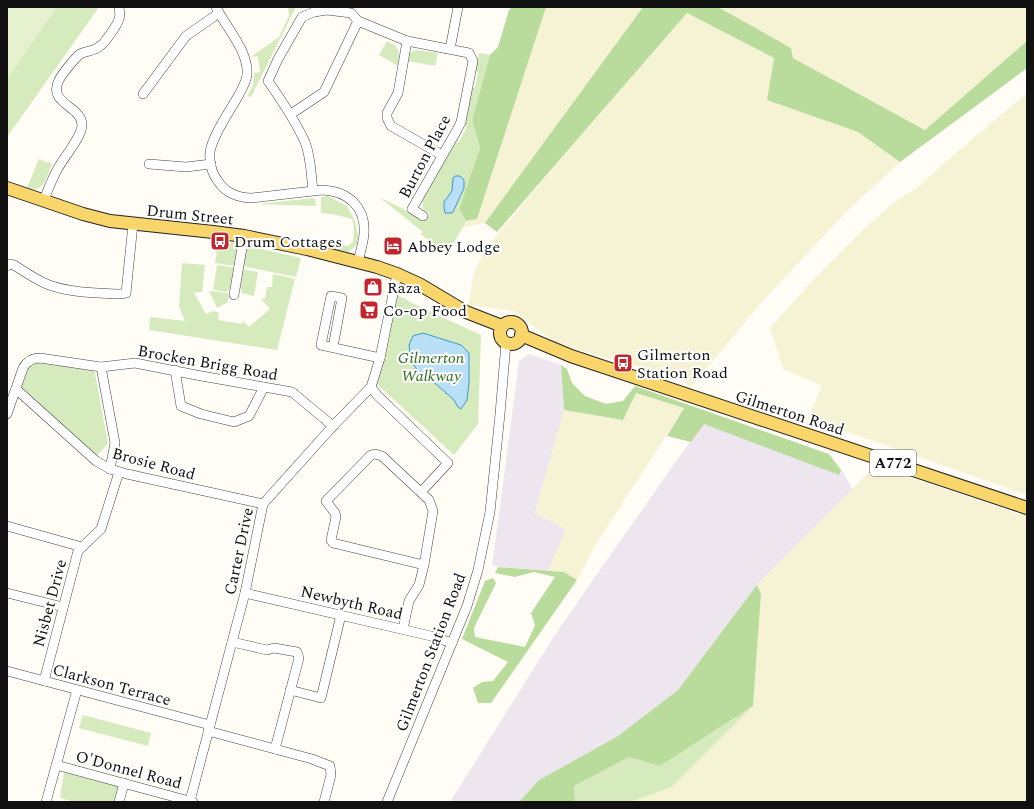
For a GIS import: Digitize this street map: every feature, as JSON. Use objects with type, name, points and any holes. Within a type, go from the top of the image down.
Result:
[{"type":"main road","name":"Drum Street","points":[[7,188],[110,222],[244,236],[377,267],[419,284],[466,312],[502,326]]},
{"type":"main road","name":"A772","points":[[502,326],[508,322],[515,323],[520,328],[521,335]]},
{"type":"main road","points":[[502,326],[500,329],[500,334],[506,343],[516,342],[521,335]]},
{"type":"main road","name":"Gilmerton Road","points":[[521,335],[571,356],[1027,508]]},
{"type":"street","points":[[44,201],[57,169],[80,132],[82,125],[78,114],[62,102],[59,97],[57,87],[59,80],[76,57],[100,46],[118,22],[120,16],[119,7]]},
{"type":"street","points":[[313,190],[305,143],[291,114],[268,81],[278,59],[302,18],[314,12],[327,10],[353,10],[358,22],[408,41],[450,49],[458,7]]},
{"type":"street","points":[[143,94],[186,36],[217,10],[245,57],[247,77],[213,142],[210,153],[214,177],[226,190],[245,198],[313,190],[332,190],[340,192],[355,204],[360,212],[364,226],[364,234],[358,262]]},
{"type":"street","points":[[291,114],[324,92],[358,22]]},
{"type":"street","points":[[408,41],[398,93],[387,113],[387,118],[391,126],[442,155]]},
{"type":"street","name":"Burton Place","points":[[423,216],[412,209],[457,130],[473,60],[469,54],[450,49]]},
{"type":"street","points":[[149,164],[186,167],[211,164]]},
{"type":"street","points":[[7,266],[9,264],[14,265],[49,285],[74,291],[120,294],[126,293],[133,224]]},
{"type":"street","points":[[234,295],[244,236]]},
{"type":"street","name":"Carter Drive","points":[[192,802],[209,728],[245,593],[263,504],[333,426],[371,387],[380,358],[397,274]]},
{"type":"street","points":[[333,347],[342,298],[331,296],[321,345],[380,358]]},
{"type":"street","name":"Gilmerton Station Road","points":[[387,802],[467,606],[478,570],[490,512],[506,343]]},
{"type":"street","name":"Brocken Brigg Road","points":[[7,414],[23,368],[26,363],[36,358],[101,367],[135,363],[292,392],[333,426]]},
{"type":"street","points":[[101,367],[115,443],[110,469]]},
{"type":"street","points":[[175,370],[181,406],[201,414],[234,422],[249,416],[264,387]]},
{"type":"street","points":[[371,387],[377,395],[448,463],[420,492]]},
{"type":"street","name":"Brosie Road","points":[[16,389],[96,462],[110,469],[263,504]]},
{"type":"street","points":[[403,629],[409,601],[419,585],[424,565],[433,512],[429,500],[382,456],[375,454],[370,455],[326,501],[336,516],[331,540],[333,543],[424,565]]},
{"type":"street","name":"Nisbet Drive","points":[[44,681],[78,551],[101,528],[119,472]]},
{"type":"street","points":[[7,526],[82,547]]},
{"type":"street","points":[[7,593],[63,607]]},
{"type":"street","name":"Newbyth Road","points":[[245,593],[403,629],[452,643]]},
{"type":"street","points":[[290,690],[321,698],[341,615]]},
{"type":"street","points":[[232,642],[267,650],[274,648],[297,652],[299,658],[275,749]]},
{"type":"street","name":"Clarkson Terrace","points":[[7,672],[44,681],[209,728],[312,759],[330,766],[331,774],[324,802]]},
{"type":"street","points":[[46,802],[76,690]]},
{"type":"street","name":"O'Donnel Road","points":[[56,765],[192,802]]},
{"type":"street","points":[[119,802],[124,783]]},
{"type":"shaded area","points":[[535,7],[643,7],[485,223],[463,227]]},
{"type":"shaded area","points":[[718,7],[1027,7],[1027,41],[926,130],[793,58],[791,48]]},
{"type":"shaded area","points":[[687,13],[774,58],[767,100],[858,132],[900,162],[845,213],[760,304],[691,387],[677,377],[557,344],[513,311],[468,305],[475,269],[491,242]]},
{"type":"shaded area","points":[[1027,93],[1027,495],[808,418],[822,386],[783,369],[770,328],[812,281],[863,230],[892,204],[918,187]]},
{"type":"shaded area","points":[[529,354],[561,365],[564,410],[535,513],[567,529],[548,571],[492,566],[519,361]]},
{"type":"shaded area","points":[[636,393],[684,408],[596,544],[577,580],[564,572],[548,571],[566,529],[535,513],[564,410],[623,420]]},
{"type":"shaded area","points":[[703,423],[842,470],[853,490],[757,585],[678,690],[618,736],[539,780],[519,802],[450,802],[553,638]]},
{"type":"shaded area","points":[[875,466],[1027,517],[1027,802],[630,802],[672,787],[753,706],[761,594],[757,585]]},
{"type":"green space","points":[[7,7],[99,7],[7,137]]},
{"type":"green space","points":[[7,7],[57,7],[7,79]]},
{"type":"green space","points":[[288,7],[296,7],[251,97],[247,96],[253,86],[254,73],[260,72],[258,56],[251,57],[279,37],[289,16]]},
{"type":"green space","points":[[512,7],[546,7],[477,219],[466,221],[459,209],[480,148],[472,120],[490,55],[498,47],[509,10]]},
{"type":"green space","points":[[643,7],[718,7],[791,48],[793,58],[925,130],[1027,41],[1027,68],[900,162],[858,132],[767,100],[774,58],[687,13],[497,232],[485,223]]},
{"type":"green space","points":[[387,41],[395,45],[399,52],[398,66],[379,55]]},
{"type":"green space","points":[[416,50],[438,53],[435,66],[408,61],[409,53]]},
{"type":"green space","points":[[479,53],[490,55],[472,120],[480,148],[459,209],[466,221],[448,253],[437,247],[421,234],[423,232],[379,197],[426,220],[430,213],[423,209],[422,199],[454,143],[459,142],[466,129],[465,121],[471,89],[475,87],[478,73],[476,70]]},
{"type":"green space","points":[[39,159],[52,164],[44,183],[41,186],[37,189],[27,188]]},
{"type":"green space","points":[[328,196],[347,206],[355,221],[358,235],[357,245],[348,252],[319,246],[320,240],[348,246],[353,242],[354,227],[352,219],[321,213],[321,197]]},
{"type":"green space","points":[[315,198],[316,206],[257,204]]},
{"type":"green space","points":[[218,243],[234,243],[237,245],[235,266],[215,263]]},
{"type":"green space","points":[[249,246],[301,258],[296,277],[242,266],[246,247]]},
{"type":"green space","points":[[182,263],[205,265],[202,292],[194,292],[206,314],[213,311],[219,313],[218,320],[242,324],[243,321],[249,327],[270,309],[261,299],[265,299],[267,287],[272,287],[273,274],[295,279],[277,350],[149,330],[150,317],[185,321],[179,307]]},
{"type":"green space","points":[[217,265],[237,268],[234,286],[226,292],[213,290]]},
{"type":"green space","points":[[242,269],[258,272],[254,296],[242,293],[240,287]]},
{"type":"green space","points":[[209,291],[228,293],[228,302],[217,308]]},
{"type":"green space","name":"Gilmerton Walkway","points":[[396,294],[418,306],[481,335],[478,424],[454,455],[377,384]]},
{"type":"green space","points":[[38,362],[94,371],[108,444],[96,456],[19,387],[25,371],[29,366]]},
{"type":"green space","points":[[561,365],[567,369],[572,383],[585,396],[606,404],[623,401],[635,386],[829,454],[841,470],[839,475],[704,424],[691,442],[667,436],[684,408],[636,393],[623,420],[564,410]]},
{"type":"green space","points":[[498,567],[564,572],[577,580],[491,703],[478,703],[473,688],[482,682],[493,681],[508,662],[462,639],[485,581],[493,578],[496,583],[474,628],[475,637],[525,647],[535,625],[531,613],[555,577],[534,572],[515,577],[495,573]]},
{"type":"green space","points":[[757,585],[761,594],[753,706],[660,766],[629,757],[574,786],[575,802],[519,802],[539,780],[618,736],[678,690]]},
{"type":"green space","points":[[753,706],[672,787],[630,802],[575,802],[574,786],[629,757],[660,766]]},
{"type":"green space","points":[[83,715],[151,733],[148,746],[79,728]]},
{"type":"green space","points":[[64,772],[119,786],[115,802],[74,802],[60,798]]},
{"type":"water","points":[[455,176],[460,176],[464,180],[464,188],[453,212],[445,213],[444,202],[452,191],[453,178]]},
{"type":"water","points":[[423,333],[461,345],[469,353],[469,383],[467,400],[461,409],[454,400],[436,384],[418,371],[411,361],[409,345],[413,336]]},
{"type":"place","name":"Drum Cottages","points":[[220,241]]},
{"type":"place","name":"Abbey Lodge","points":[[393,246]]},
{"type":"place","name":"Raza","points":[[373,287]]},
{"type":"place","name":"Co-op Food","points":[[369,310]]},
{"type":"place","name":"Gilmerton Station Road","points":[[623,363]]}]
